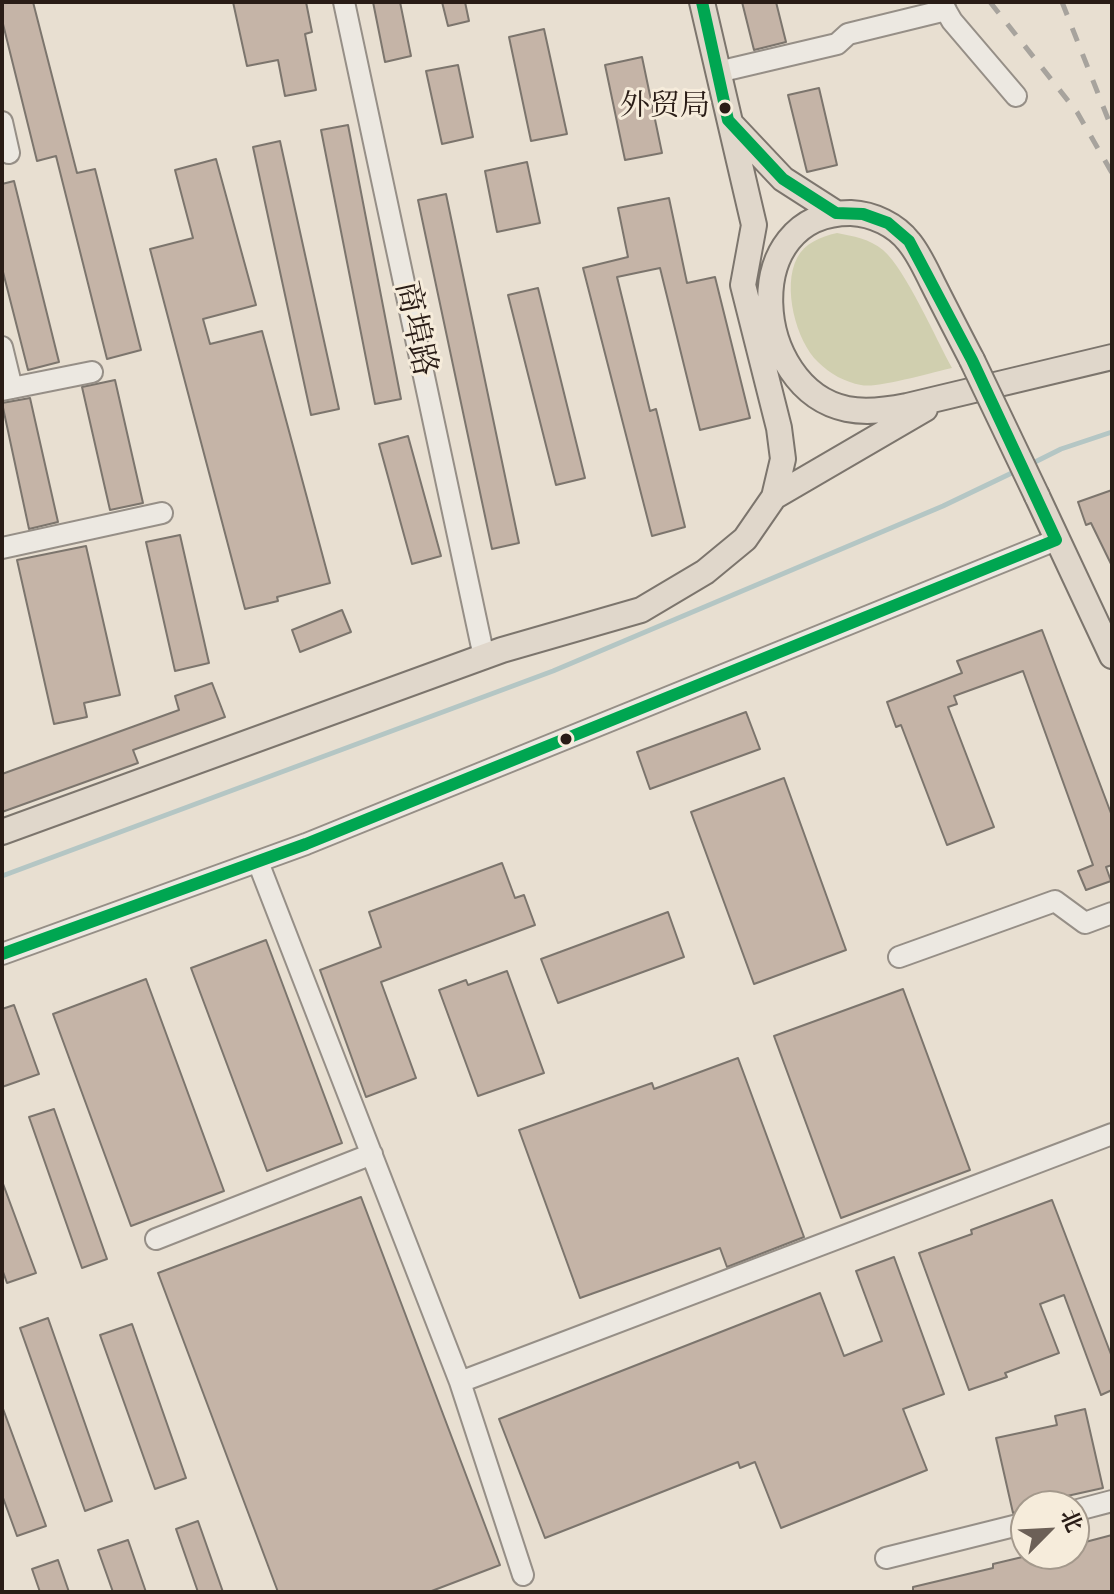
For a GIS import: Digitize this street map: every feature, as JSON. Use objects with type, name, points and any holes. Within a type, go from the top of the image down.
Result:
[{"type":"main road","points":[[702,2],[754,225],[776,261]]},
{"type":"main road","points":[[728,120],[783,179],[836,213]]},
{"type":"main road","points":[[1112,357],[945,397],[875,412],[846,409],[819,398],[796,378],[781,353],[770,318],[770,288],[776,261],[790,239],[811,222],[836,213],[863,214],[888,223],[909,241],[972,360],[1037,496],[1056,540],[1112,656]]},
{"type":"main road","points":[[2,832],[484,657],[641,610],[705,572],[745,539],[774,497],[783,459],[779,428],[743,285],[754,225]]},
{"type":"main road","points":[[774,497],[945,397]]},
{"type":"street","name":"商埠路","points":[[344,2],[484,657]]},
{"type":"street","points":[[718,72],[837,44],[848,34],[943,6],[1016,96]]},
{"type":"street","points":[[2,122],[9,153]]},
{"type":"street","points":[[2,347],[7,389],[92,372]]},
{"type":"street","points":[[2,548],[162,513]]},
{"type":"street","points":[[2,954],[258,862],[1056,540]]},
{"type":"street","points":[[258,862],[460,1382],[523,1575]]},
{"type":"street","points":[[899,957],[1055,901],[1085,923],[1112,913]]},
{"type":"street","points":[[460,1382],[1112,1134]]},
{"type":"street","points":[[156,1239],[372,1154]]},
{"type":"street","points":[[1090,1507],[1112,1501]]},
{"type":"street","points":[[886,1558],[1010,1527]]},
{"type":"green space","points":[[837,233],[873,243],[892,260],[911,288],[952,368],[868,386],[844,380],[810,353],[794,313],[791,298],[793,270],[800,253],[809,245]]},
{"type":"building","points":[[2,2],[33,2],[77,173],[95,169],[141,350],[107,359],[56,156],[37,161],[2,20]]},
{"type":"building","points":[[233,2],[306,2],[312,32],[305,34],[316,90],[285,96],[278,60],[247,66]]},
{"type":"building","points":[[373,2],[400,2],[411,56],[385,62]]},
{"type":"building","points":[[442,2],[465,2],[469,21],[448,26]]},
{"type":"building","points":[[742,2],[776,2],[786,42],[754,50]]},
{"type":"building","points":[[544,29],[567,134],[531,141],[509,37]]},
{"type":"building","points":[[642,57],[662,153],[625,160],[605,65]]},
{"type":"building","points":[[458,65],[473,137],[442,144],[426,71]]},
{"type":"building","points":[[819,88],[837,165],[807,172],[788,95]]},
{"type":"building","points":[[348,125],[401,399],[375,404],[321,130]]},
{"type":"building","points":[[280,141],[339,409],[311,415],[253,147]]},
{"type":"building","points":[[216,159],[256,305],[203,319],[210,344],[262,331],[330,583],[245,609],[150,249],[193,238],[175,170]]},
{"type":"building","points":[[527,162],[540,223],[497,232],[485,171]]},
{"type":"building","points":[[14,181],[59,362],[28,370],[2,268],[2,184]]},
{"type":"building","points":[[446,194],[519,543],[492,549],[418,200]]},
{"type":"building","points":[[669,198],[687,283],[715,277],[750,418],[700,430],[660,268],[617,277],[650,411],[656,409],[685,527],[652,536],[583,268],[628,257],[618,208]]},
{"type":"building","points":[[538,288],[585,478],[556,485],[508,295]]},
{"type":"building","points":[[115,380],[143,503],[110,510],[82,387]]},
{"type":"building","points":[[30,398],[58,522],[29,529],[2,403]]},
{"type":"building","points":[[408,436],[441,556],[412,564],[379,444]]},
{"type":"building","points":[[1112,490],[1112,566],[1091,523],[1086,525],[1078,502]]},
{"type":"building","points":[[180,535],[209,663],[175,671],[146,542]]},
{"type":"building","points":[[86,546],[120,695],[84,703],[87,717],[54,724],[17,560]]},
{"type":"building","points":[[342,610],[351,632],[300,652],[292,630]]},
{"type":"building","points":[[1042,630],[1112,816],[1112,865],[1106,867],[1111,881],[1086,890],[1078,871],[1093,865],[1023,671],[954,696],[957,704],[948,707],[994,827],[947,845],[901,725],[896,727],[887,702],[962,673],[957,661]]},
{"type":"building","points":[[212,683],[225,717],[133,750],[138,763],[2,812],[2,774],[179,710],[175,696]]},
{"type":"building","points":[[746,712],[760,749],[650,789],[637,752]]},
{"type":"building","points":[[784,778],[846,950],[754,984],[691,812]]},
{"type":"building","points":[[502,863],[515,898],[524,895],[535,925],[381,982],[416,1078],[366,1097],[320,970],[381,947],[369,912]]},
{"type":"building","points":[[668,912],[684,957],[558,1003],[541,959]]},
{"type":"building","points":[[266,940],[342,1143],[267,1171],[191,968]]},
{"type":"building","points":[[507,971],[544,1073],[478,1096],[439,990],[466,980],[468,985]]},
{"type":"building","points":[[146,979],[224,1191],[131,1226],[53,1014]]},
{"type":"building","points":[[903,989],[970,1170],[841,1218],[774,1036]]},
{"type":"building","points":[[14,1005],[39,1074],[2,1087],[2,1009]]},
{"type":"building","points":[[738,1058],[804,1237],[727,1267],[720,1248],[580,1298],[519,1130],[652,1083],[654,1089]]},
{"type":"building","points":[[54,1109],[107,1259],[82,1268],[29,1117]]},
{"type":"building","points":[[2,1181],[36,1273],[7,1283],[2,1269]]},
{"type":"building","points":[[361,1197],[500,1565],[429,1592],[278,1592],[158,1273]]},
{"type":"building","points":[[1052,1200],[1112,1357],[1112,1390],[1101,1395],[1064,1295],[1040,1304],[1059,1353],[1005,1373],[1007,1377],[969,1390],[919,1253]]},
{"type":"building","points":[[894,1257],[944,1394],[903,1409],[927,1470],[781,1528],[755,1462],[740,1468],[738,1462],[545,1538],[499,1419],[820,1293],[844,1356],[882,1341],[856,1271]]},
{"type":"building","points":[[48,1318],[112,1501],[85,1511],[20,1328]]},
{"type":"building","points":[[132,1324],[186,1478],[155,1489],[100,1335]]},
{"type":"building","points":[[2,1406],[46,1526],[17,1536],[2,1495]]},
{"type":"building","points":[[1085,1409],[1103,1488],[1090,1491],[1010,1490],[1010,1500],[996,1438],[1057,1425],[1055,1416]]},
{"type":"building","points":[[198,1521],[223,1592],[198,1592],[176,1529]]},
{"type":"building","points":[[1112,1535],[1112,1592],[913,1592],[913,1587],[993,1568],[993,1564],[1010,1560],[1010,1570],[1090,1570],[1090,1541]]},
{"type":"building","points":[[128,1540],[146,1592],[113,1592],[98,1550]]},
{"type":"building","points":[[58,1560],[69,1592],[40,1592],[32,1569]]},
{"type":"waterway","points":[[1031,464],[1061,449],[1112,432]]},
{"type":"waterway","points":[[2,876],[553,671],[943,506],[1018,470]]},
{"type":"railway","points":[[990,2],[1077,112],[1112,173]]},
{"type":"railway","points":[[1062,2],[1112,129]]},
{"type":"transit line","points":[[2,954],[306,844],[1056,540],[972,360],[909,241],[888,223],[863,214],[836,213],[783,179],[728,120],[702,2]]},
{"type":"place","name":"外贸局","points":[[725,108]]}]
